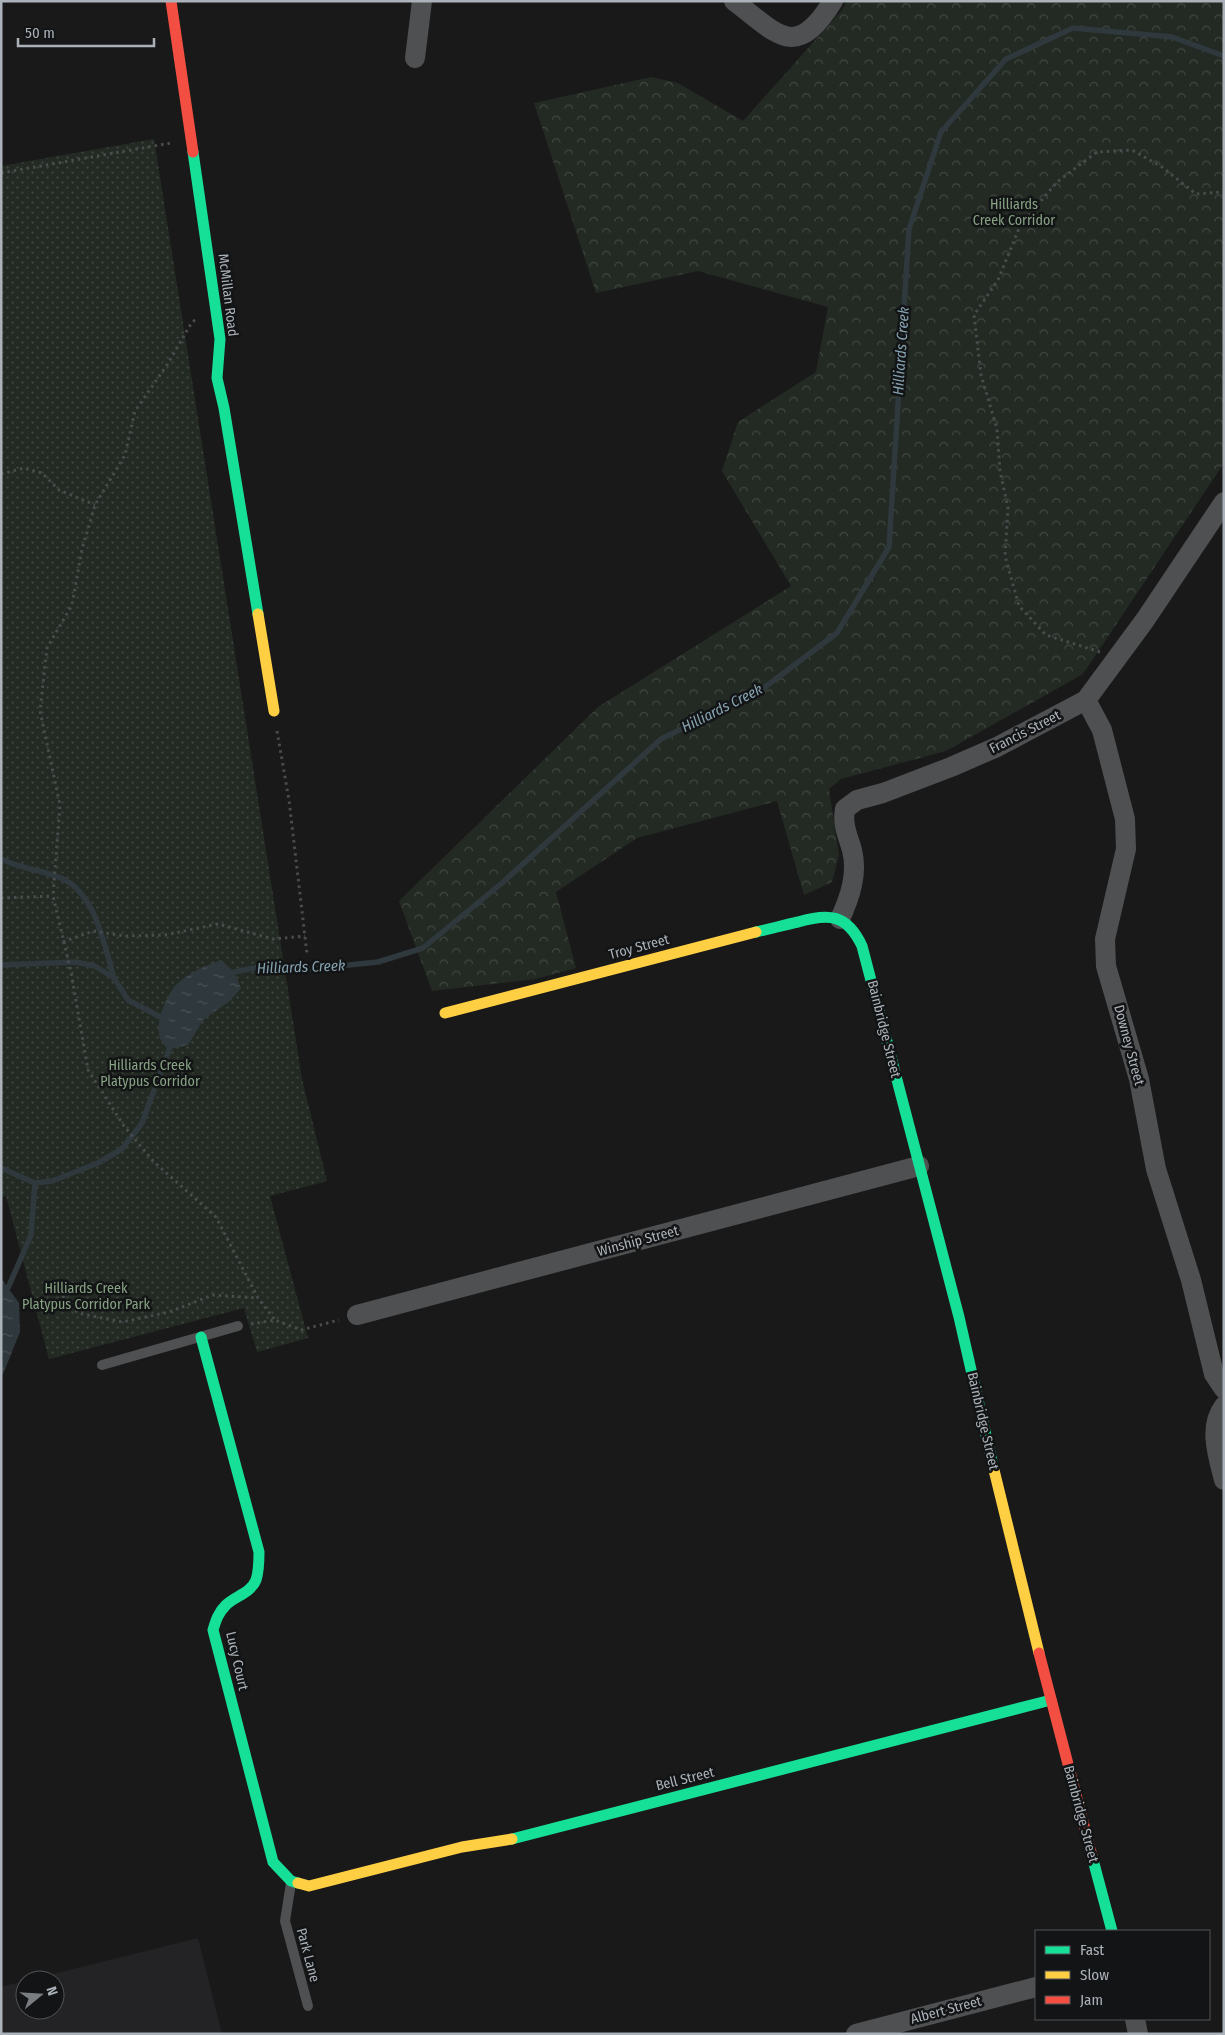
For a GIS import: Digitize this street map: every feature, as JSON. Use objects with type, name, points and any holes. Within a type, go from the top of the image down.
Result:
[{"type":"street","name":"McMillan Road","points":[[171,1],[220,339],[217,378],[224,408],[274,711]]},
{"type":"street","points":[[415,58],[422,1]]},
{"type":"street","points":[[734,1],[780,35],[795,38],[808,32],[825,14],[833,1]]},
{"type":"street","name":"Francis Street","points":[[840,919],[847,904],[854,880],[852,853],[843,819],[845,809],[857,800],[883,793],[997,747],[1086,700],[1120,655],[1224,502]]},
{"type":"street","name":"Downey Street","points":[[1086,700],[1102,730],[1125,819],[1126,849],[1105,939],[1106,966],[1139,1079],[1156,1169],[1191,1280],[1214,1374],[1224,1389]]},
{"type":"street","name":"Troy Street","points":[[446,1013],[802,920],[830,916],[840,919]]},
{"type":"street","name":"Bainbridge Street","points":[[840,919],[854,929],[861,943],[959,1317],[993,1467],[1051,1700],[1112,1930]]},
{"type":"street","name":"Winship Street","points":[[357,1315],[919,1166]]},
{"type":"street","name":"Lucy Court","points":[[201,1337],[259,1552],[260,1569],[256,1582],[246,1593],[228,1604],[217,1615],[213,1630],[273,1862],[291,1881]]},
{"type":"street","points":[[1224,1406],[1220,1411],[1214,1433],[1224,1480]]},
{"type":"street","name":"Bell Street","points":[[291,1881],[309,1886],[462,1847],[505,1842],[1051,1700]]},
{"type":"street","name":"Albert Street","points":[[856,2034],[1035,1987]]},
{"type":"street","points":[[1135,2020],[1138,2034]]},
{"type":"lane","points":[[102,1365],[238,1326]]},
{"type":"lane","name":"Park Lane","points":[[291,1881],[285,1921],[308,2006]]},
{"type":"path","points":[[1,173],[191,140]]},
{"type":"path","points":[[1120,655],[1094,651],[1046,635],[1019,606],[1005,556],[1008,508],[1000,472],[997,429],[981,375],[974,315],[998,280],[1020,226],[1057,182],[1097,152],[1132,150],[1162,167],[1196,194],[1224,192]]},
{"type":"path","points":[[216,311],[192,322],[167,365],[136,411],[125,455],[95,505],[82,549],[72,605],[47,648],[40,712],[60,804],[53,896],[71,972],[88,1070],[124,1126],[154,1162],[216,1217],[258,1298],[275,1320]]},
{"type":"path","points":[[1,474],[24,468],[42,473],[59,490],[95,505]]},
{"type":"path","points":[[274,711],[289,800],[307,954]]},
{"type":"path","points":[[1,898],[53,896]]},
{"type":"path","points":[[63,942],[93,931],[124,936],[165,935],[218,924],[273,940],[305,936]]},
{"type":"path","points":[[54,1286],[78,1313],[122,1322],[169,1312],[213,1295],[258,1298]]},
{"type":"path","points":[[238,1326],[275,1320],[301,1330],[357,1315]]},
{"type":"shaded area","points":[[198,1938],[222,2034],[1,2034],[1,1987],[15,1984],[15,2020],[65,2020],[65,1971]]},
{"type":"green space","name":"Hilliards Creek Corridor","points":[[847,1],[1224,1],[1224,463],[1083,674],[946,751],[841,779],[829,789],[839,855],[832,882],[804,895],[777,801],[637,838],[556,892],[576,968],[536,979],[432,991],[399,901],[598,707],[791,586],[722,471],[738,422],[816,372],[828,307],[698,271],[596,293],[534,103],[651,77],[678,83],[743,121],[842,10]]},
{"type":"green space","name":"Hilliards Creek Platypus Corridor","points":[[154,139],[302,1079],[327,1181],[270,1196],[308,1338],[257,1352],[244,1308],[49,1359],[6,1196],[1,1197],[1,166]]},
{"type":"water","points":[[221,960],[234,972],[241,988],[231,1000],[203,1020],[188,1045],[169,1048],[159,1036],[159,1027],[163,1007],[172,990],[187,976]]},
{"type":"water","points":[[1,1278],[19,1303],[20,1332],[1,1375]]},
{"type":"waterway","name":"Hilliards Creek","points":[[229,975],[234,972],[270,965],[300,970],[378,962],[423,948],[502,883],[661,739],[761,690],[837,633],[889,547],[909,229],[941,132],[1006,59],[1073,28],[1172,37],[1224,56]]},
{"type":"waterway","points":[[1,859],[56,876],[74,886],[91,909],[97,922],[114,978]]},
{"type":"waterway","points":[[1,965],[76,962],[95,966],[114,978],[128,1000],[166,1020]]},
{"type":"waterway","name":"Hilliards Creek","points":[[1,1168],[35,1183],[52,1181],[98,1163],[122,1149],[142,1123],[172,1042]]},
{"type":"waterway","points":[[8,1288],[31,1235],[35,1183]]},
{"type":"traffic: fast","points":[[193,152],[220,339],[217,378],[224,408],[258,614]]},
{"type":"traffic: fast","points":[[756,932],[809,919],[828,917],[843,922],[850,927],[862,946],[959,1317],[993,1466]]},
{"type":"traffic: fast","points":[[201,1337],[259,1552],[258,1573],[254,1584],[223,1608],[213,1630],[273,1862],[291,1881],[298,1883]]},
{"type":"traffic: fast","points":[[512,1839],[1051,1700]]},
{"type":"traffic: fast","points":[[1092,1856],[1112,1930]]},
{"type":"traffic: slow","points":[[258,614],[274,711]]},
{"type":"traffic: slow","points":[[445,1013],[756,932]]},
{"type":"traffic: slow","points":[[993,1466],[1039,1653]]},
{"type":"traffic: slow","points":[[298,1883],[309,1886],[462,1847],[512,1839]]},
{"type":"traffic: jam","points":[[171,1],[193,152]]},
{"type":"traffic: jam","points":[[1039,1653],[1092,1856]]},
{"type":"park label","name":"Hilliards Creek Platypus Corridor Park","points":[[86,1296]]}]
